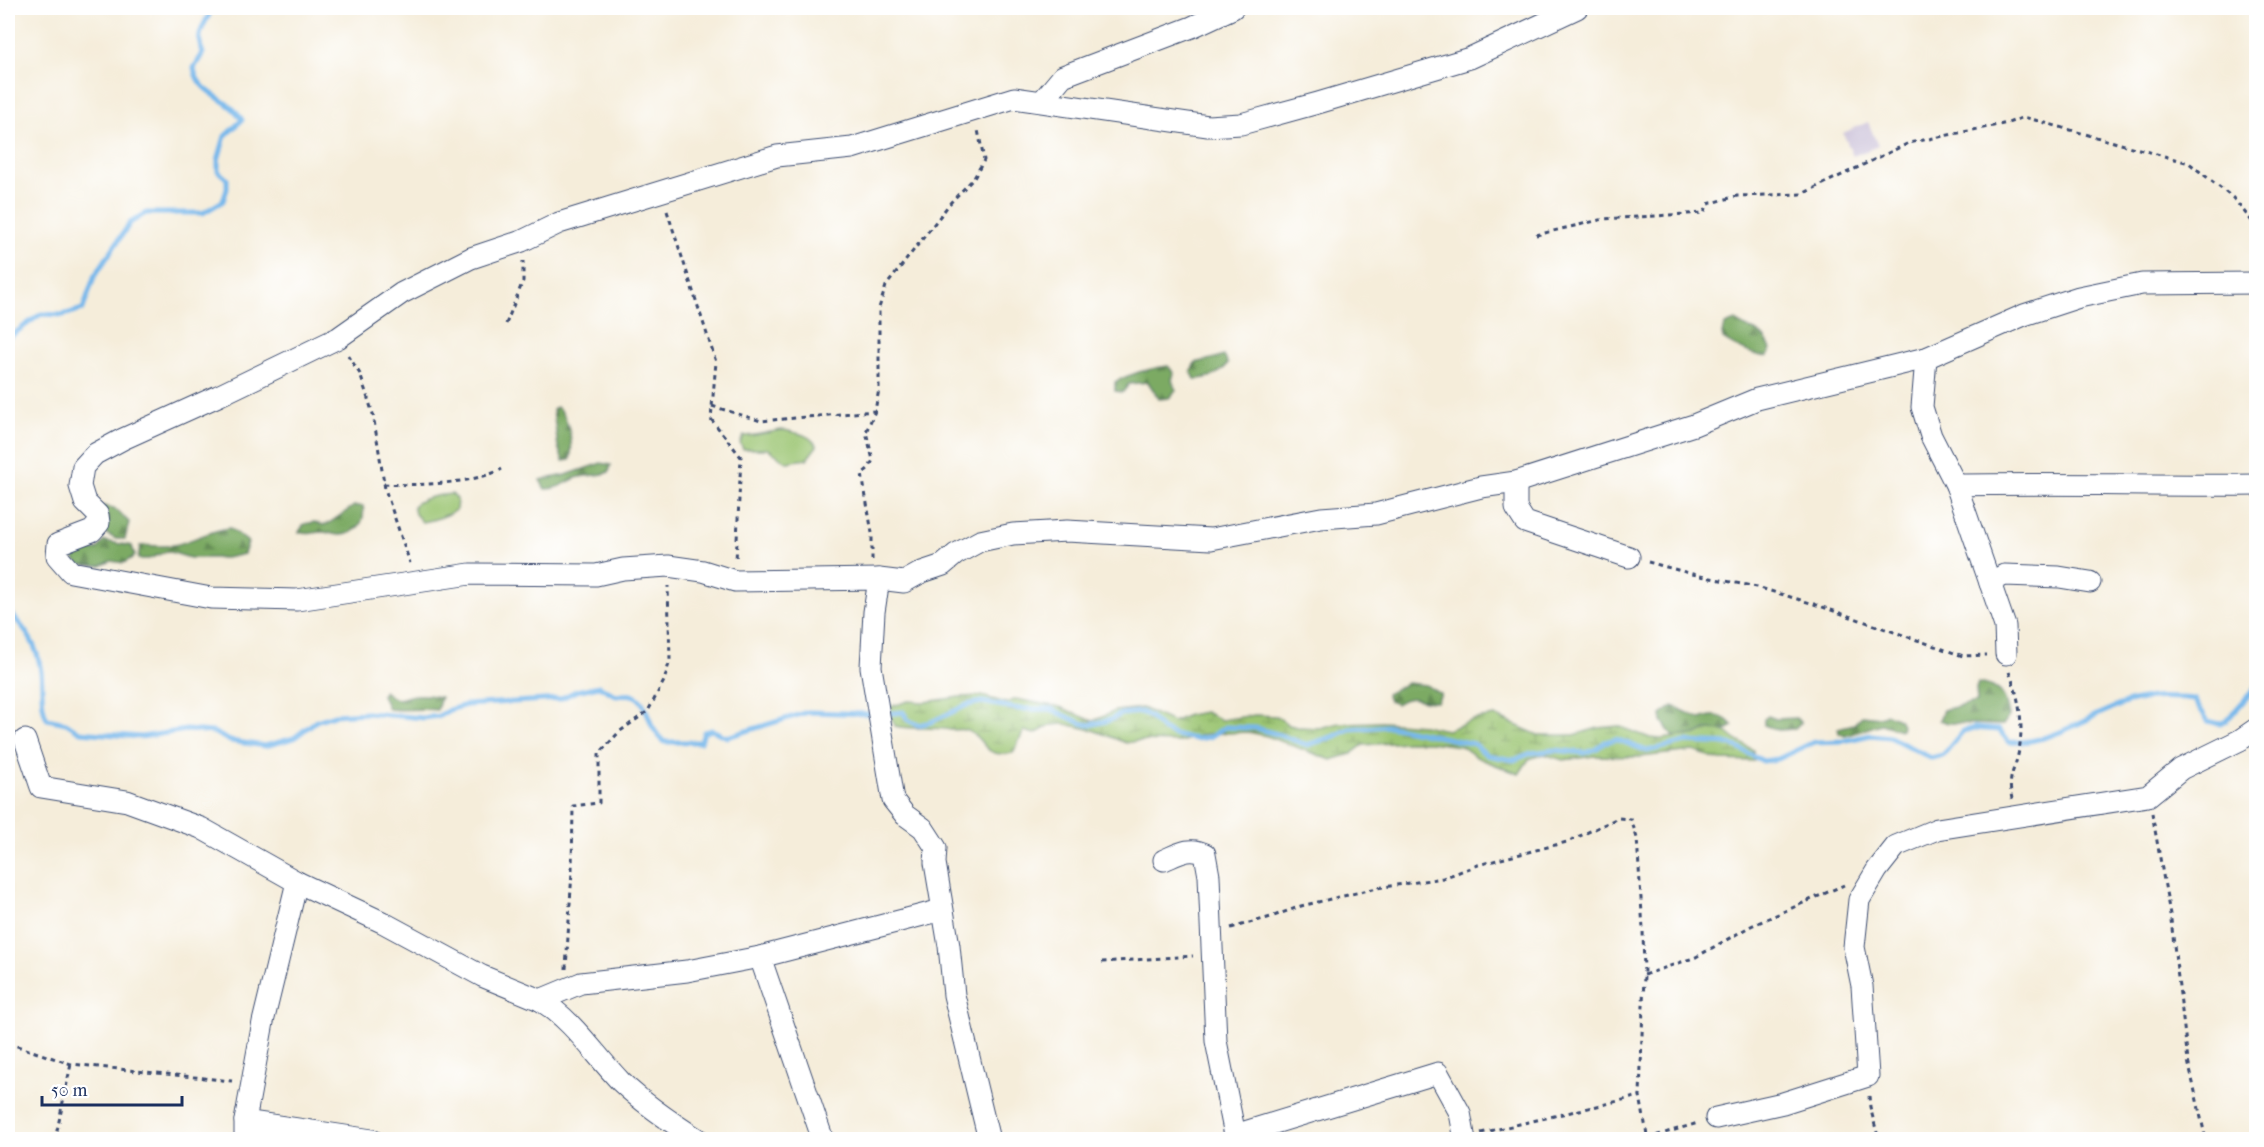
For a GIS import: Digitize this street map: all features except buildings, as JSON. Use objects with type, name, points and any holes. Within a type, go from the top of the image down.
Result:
[{"type":"street","points":[[1043,100],[1063,76],[1192,27],[1233,8]]},
{"type":"street","points":[[1572,9],[1470,58],[1317,104],[1241,124],[1208,126],[1043,100],[1014,98],[852,148],[777,156],[559,224],[522,241],[471,258],[402,293],[338,338],[94,454],[83,467],[80,486],[86,502],[98,515],[99,523],[92,531],[58,544],[57,556],[71,572],[211,598],[297,600],[470,574],[596,575],[623,569],[668,567],[703,571],[735,581],[875,579],[904,582],[943,565],[956,554],[980,541],[1013,534],[1068,531],[1211,539],[1321,518],[1376,514],[1481,487],[1516,483],[1694,425],[1757,399],[1926,358],[2024,315],[2079,297],[2142,284],[2256,283]]},
{"type":"street","points":[[1926,358],[1922,407],[1931,436],[1956,485],[2005,626],[2006,654]]},
{"type":"street","points":[[1516,483],[1516,508],[1525,522],[1629,557]]},
{"type":"street","points":[[1956,485],[2036,483],[2149,486],[2256,485]]},
{"type":"street","points":[[1990,583],[2004,575],[2059,577],[2090,582]]},
{"type":"street","points":[[875,579],[871,667],[893,800],[905,815],[923,828],[936,848],[935,863],[949,946],[954,995],[989,1140]]},
{"type":"street","points":[[1716,1118],[1783,1103],[1860,1078],[1862,986],[1854,947],[1859,900],[1877,870],[1896,846],[1937,829],[2148,796],[2181,769],[2240,740],[2256,729]]},
{"type":"street","points":[[25,740],[41,787],[127,801],[201,828],[297,882],[382,922],[482,976],[540,1000],[558,1011],[621,1082],[647,1104],[699,1140]]},
{"type":"street","points":[[1164,860],[1186,850],[1197,850],[1205,854],[1209,876],[1216,1041],[1235,1137],[1438,1073],[1460,1113],[1465,1138]]},
{"type":"street","points":[[297,882],[263,1022],[245,1130],[372,1140]]},
{"type":"street","points":[[540,1000],[581,983],[687,971],[760,957],[942,910]]},
{"type":"street","points":[[760,957],[823,1140]]},
{"type":"path","points":[[875,579],[872,533],[862,474],[873,460],[866,432],[875,411],[879,389],[879,308],[886,286],[951,202],[974,178],[984,160],[976,124],[976,110]]},
{"type":"path","points":[[1536,235],[1604,219],[1704,213],[1708,204],[1737,196],[1802,194],[1909,143],[2008,123],[2024,117],[2188,163],[2233,198],[2256,226]]},
{"type":"path","points":[[661,192],[716,362],[711,419],[741,457],[735,581]]},
{"type":"path","points":[[506,324],[523,281],[522,241]]},
{"type":"path","points":[[338,338],[360,374],[373,414],[385,489],[409,558],[412,583]]},
{"type":"path","points":[[712,406],[761,421],[875,411]]},
{"type":"path","points":[[384,484],[410,486],[492,474],[502,469]]},
{"type":"path","points":[[1629,557],[1700,576],[1757,587],[1814,604],[1963,656],[2006,654],[2007,668],[2018,699],[2021,737],[2016,764],[2010,774],[2009,787],[2014,816]]},
{"type":"path","points":[[570,988],[566,971],[573,806],[599,803],[599,754],[619,732],[648,711],[664,681],[670,660],[668,567]]},
{"type":"path","points":[[2148,796],[2171,920],[2188,1061],[2206,1140]]},
{"type":"path","points":[[1102,962],[1212,945],[1301,906],[1377,888],[1443,878],[1478,865],[1566,842],[1618,818],[1631,819],[1636,838],[1641,894],[1644,975],[1640,1096],[1648,1139],[1716,1118]]},
{"type":"path","points":[[1644,975],[1696,957],[1751,926],[1846,884]]},
{"type":"path","points":[[8,1043],[71,1064],[251,1084]]},
{"type":"path","points":[[55,1140],[71,1064]]},
{"type":"path","points":[[1860,1078],[1879,1140]]},
{"type":"path","points":[[1465,1138],[1640,1096]]},
{"type":"shaded area","points":[[1868,122],[1878,146],[1853,156],[1843,133]]},
{"type":"green space","points":[[1735,321],[1764,337],[1771,349],[1768,356],[1752,354],[1723,339],[1722,333],[1725,325]]},
{"type":"green space","points":[[1224,356],[1228,364],[1221,371],[1209,377],[1195,379],[1191,371],[1195,363]]},
{"type":"green space","points":[[1168,366],[1174,373],[1172,380],[1176,390],[1169,398],[1159,399],[1148,382],[1129,384],[1123,392],[1115,391],[1115,382],[1121,379],[1141,371]]},
{"type":"green space","points":[[557,407],[565,417],[570,432],[570,460],[563,461],[558,447],[553,410]]},
{"type":"green space","points":[[784,430],[803,435],[814,442],[817,446],[807,459],[787,462],[768,449],[743,449],[740,443],[744,436]]},
{"type":"green space","points":[[601,463],[611,465],[609,472],[576,478],[550,489],[545,489],[540,480],[566,475]]},
{"type":"green space","points":[[452,494],[457,499],[456,510],[440,518],[422,522],[415,514],[413,506],[421,500]]},
{"type":"green space","points":[[103,506],[114,508],[129,522],[125,539],[116,539],[99,530]]},
{"type":"green space","points":[[354,506],[363,506],[364,512],[362,522],[352,532],[341,535],[299,532],[304,524],[329,523]]},
{"type":"green space","points":[[230,528],[248,542],[244,554],[226,558],[190,558],[167,551],[149,559],[138,559],[140,546],[174,545]]},
{"type":"green space","points":[[104,541],[132,546],[135,556],[124,563],[111,561],[101,566],[79,565],[73,557],[81,551],[97,550]]},
{"type":"green space","points":[[1407,683],[1426,685],[1441,694],[1437,702],[1412,698],[1396,704],[1389,701],[1386,694]]},
{"type":"green space","points":[[1978,683],[1997,689],[2004,697],[2009,716],[2003,725],[1948,723],[1939,720],[1943,710],[1977,702]]},
{"type":"green space","points":[[384,691],[397,699],[419,695],[441,697],[437,710],[388,709],[382,695]]},
{"type":"green space","points":[[982,696],[1006,703],[1016,699],[1060,707],[1093,721],[1115,711],[1142,708],[1173,722],[1188,715],[1205,712],[1221,720],[1255,715],[1276,716],[1289,725],[1319,728],[1339,723],[1382,722],[1423,725],[1447,730],[1476,719],[1495,716],[1538,735],[1574,735],[1598,728],[1618,726],[1650,738],[1661,739],[1699,734],[1706,730],[1725,731],[1753,750],[1754,761],[1720,760],[1693,751],[1640,757],[1595,756],[1563,760],[1544,754],[1529,759],[1519,774],[1478,758],[1461,746],[1429,742],[1363,745],[1351,754],[1331,760],[1267,736],[1248,732],[1205,734],[1180,742],[1136,741],[1126,743],[1093,730],[1065,724],[1051,725],[1035,734],[1024,731],[1013,753],[1002,754],[989,750],[978,738],[965,730],[895,726],[889,714],[889,707],[909,701],[925,702]]},
{"type":"green space","points":[[1673,706],[1701,719],[1710,716],[1722,717],[1733,726],[1725,731],[1706,730],[1699,734],[1673,737],[1662,721],[1661,715]]},
{"type":"green space","points":[[1887,714],[1899,719],[1902,725],[1901,730],[1881,724],[1845,736],[1839,733],[1838,728],[1854,724],[1863,715],[1880,717]]},
{"type":"green space","points":[[1768,716],[1776,719],[1796,718],[1801,723],[1795,729],[1778,730],[1764,725],[1764,719]]},
{"type":"waterway","points":[[8,338],[41,314],[63,315],[83,309],[94,277],[130,223],[146,213],[203,213],[223,201],[227,179],[218,171],[218,160],[225,136],[242,120],[237,113],[202,85],[194,68],[203,53],[200,38],[209,15],[208,8]]},
{"type":"waterway","points":[[8,611],[26,631],[37,654],[41,672],[43,708],[47,719],[66,723],[80,732],[141,737],[186,730],[213,732],[230,741],[265,746],[294,738],[316,721],[334,715],[367,713],[424,718],[439,716],[466,705],[560,699],[576,691],[599,686],[617,696],[625,694],[637,697],[644,706],[653,728],[664,742],[701,742],[704,732],[712,730],[727,737],[808,712],[874,714]]},
{"type":"waterway","points":[[884,714],[903,712],[908,720],[918,725],[931,722],[967,705],[982,702],[1019,709],[1051,709],[1090,725],[1110,720],[1121,714],[1141,712],[1162,729],[1174,735],[1196,739],[1210,737],[1225,727],[1255,728],[1307,745],[1349,729],[1390,726],[1474,744],[1487,755],[1514,760],[1531,753],[1555,750],[1585,753],[1616,739],[1647,751],[1686,742],[1730,744],[1763,761],[1778,759],[1814,742],[1843,741],[1871,735],[1890,737],[1931,758],[1943,755],[1963,731],[1974,728],[1999,730],[2009,742],[2025,742],[2055,734],[2114,707],[2145,699],[2169,697],[2194,699],[2208,721],[2220,724],[2226,721],[2256,687]]}]
